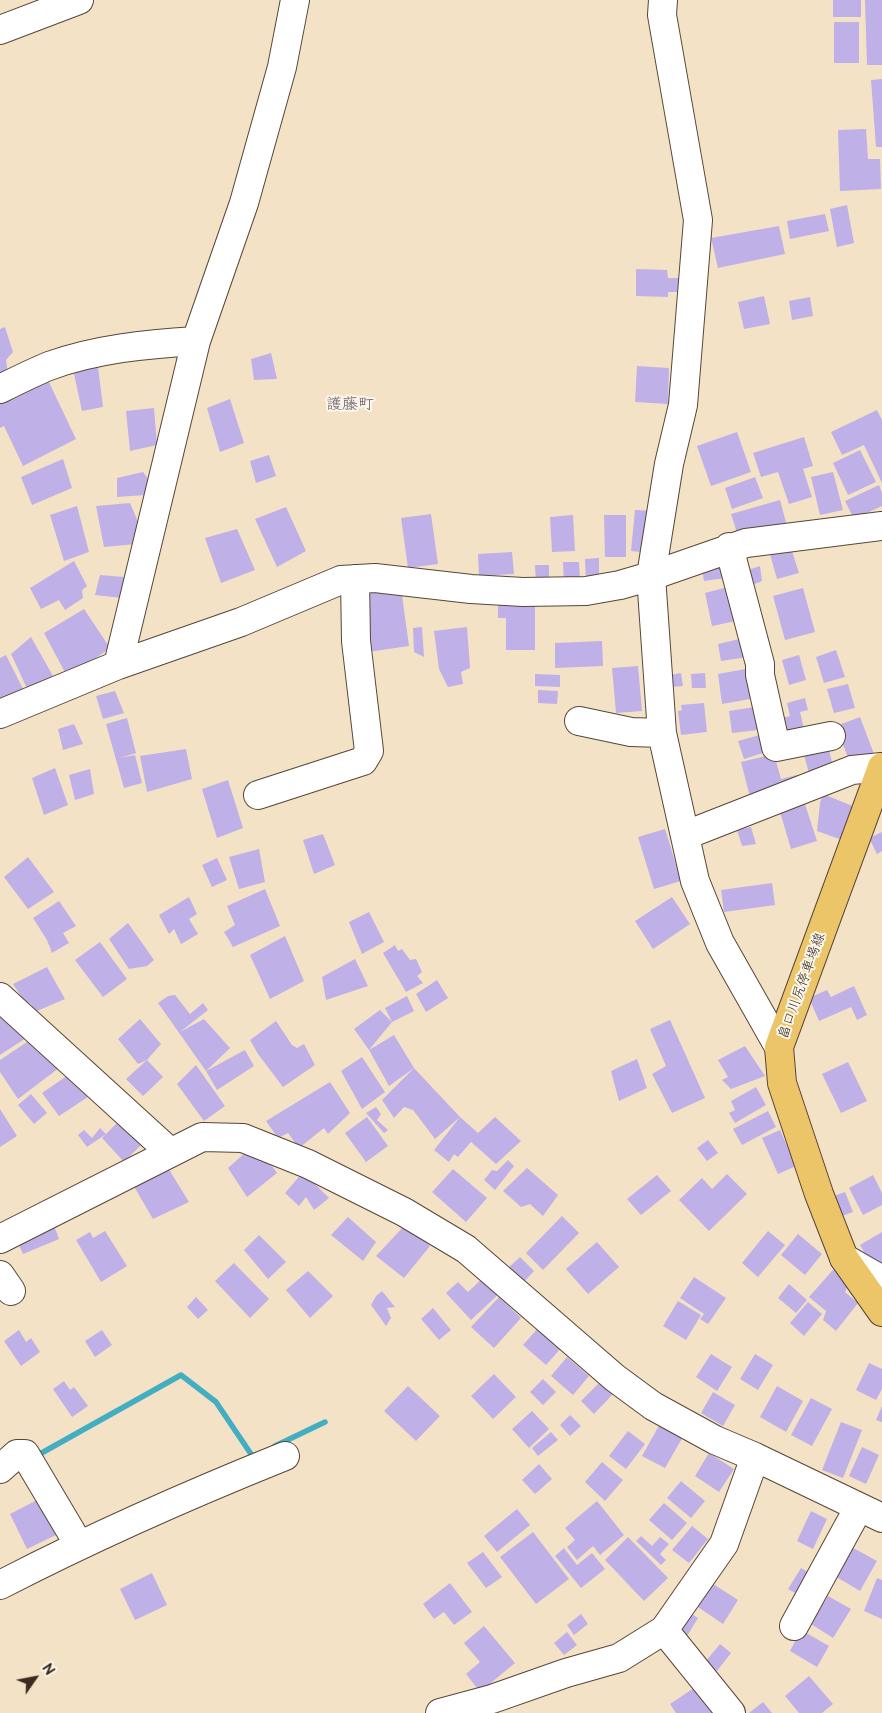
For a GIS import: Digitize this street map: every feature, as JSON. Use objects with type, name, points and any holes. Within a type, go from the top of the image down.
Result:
[{"type":"main road","name":"畠口川尻停車場線","points":[[882,767],[779,1047],[782,1083],[792,1116],[844,1258],[882,1312]]},
{"type":"street","points":[[0,30],[80,0]]},
{"type":"street","points":[[118,665],[196,341],[244,204],[282,67],[295,0]]},
{"type":"street","points":[[663,0],[662,15],[698,220],[683,405],[669,464],[651,576],[662,733],[695,881],[720,943],[779,1047]]},
{"type":"street","points":[[0,389],[50,366],[97,353],[147,344],[196,341]]},
{"type":"street","points":[[0,714],[118,665],[241,622],[341,580],[375,578],[471,589],[523,592],[586,591],[620,585],[651,576],[729,547],[746,543],[882,526]]},
{"type":"street","points":[[729,547],[760,664],[760,675],[776,747],[831,736]]},
{"type":"street","points":[[258,795],[363,761],[366,758],[369,751],[356,641],[355,579]]},
{"type":"street","points":[[579,721],[630,732],[662,733]]},
{"type":"street","points":[[686,835],[852,770],[882,767]]},
{"type":"street","points":[[0,997],[170,1152]]},
{"type":"street","points":[[0,1239],[202,1137],[243,1138],[308,1164],[395,1208],[466,1249],[615,1378],[653,1406],[715,1440],[755,1456],[871,1513],[794,1626]]},
{"type":"street","points":[[844,1258],[882,1280]]},
{"type":"street","points":[[0,1470],[17,1454],[25,1454],[79,1545]]},
{"type":"street","points":[[0,1585],[79,1545],[178,1499],[285,1456]]},
{"type":"street","points":[[440,1713],[492,1699],[566,1673],[619,1658],[664,1630],[724,1544],[755,1456]]},
{"type":"street","points":[[664,1630],[731,1713]]},
{"type":"building","points":[[833,0],[861,0],[861,17],[833,17]]},
{"type":"building","points":[[865,0],[882,0],[882,65],[867,65]]},
{"type":"building","points":[[834,22],[859,22],[859,63],[834,63]]},
{"type":"building","points":[[882,79],[882,147],[876,147],[871,80]]},
{"type":"building","points":[[866,129],[868,159],[880,159],[881,189],[840,191],[838,130]]},
{"type":"building","points":[[847,205],[854,243],[837,247],[830,209]]},
{"type":"building","points":[[825,214],[829,231],[790,239],[787,221]]},
{"type":"building","points":[[779,226],[785,254],[718,268],[711,238]]},
{"type":"building","points":[[636,269],[667,270],[668,278],[683,278],[683,292],[668,292],[668,297],[636,296]]},
{"type":"building","points":[[764,296],[770,324],[744,329],[738,302]]},
{"type":"building","points":[[810,297],[813,316],[792,320],[789,301]]},
{"type":"building","points":[[5,327],[13,352],[6,360],[8,375],[0,378],[0,329]]},
{"type":"building","points":[[271,353],[277,379],[254,380],[251,359]]},
{"type":"building","points":[[97,359],[103,407],[82,411],[71,360]]},
{"type":"building","points":[[637,366],[669,368],[668,404],[635,402]]},
{"type":"building","points":[[46,376],[76,439],[23,466],[4,426],[0,428],[0,395]]},
{"type":"building","points":[[230,399],[244,443],[220,452],[207,408]]},
{"type":"building","points":[[154,408],[157,445],[130,451],[126,411]]},
{"type":"building","points":[[877,410],[882,420],[882,483],[864,445],[842,455],[831,432]]},
{"type":"building","points":[[737,432],[751,472],[711,486],[697,446]]},
{"type":"building","points":[[804,437],[813,466],[803,469],[812,497],[789,504],[778,472],[761,477],[753,453]]},
{"type":"building","points":[[860,450],[876,482],[848,495],[833,463]]},
{"type":"building","points":[[269,455],[276,476],[256,483],[250,461]]},
{"type":"building","points":[[63,459],[72,488],[32,505],[21,477]]},
{"type":"building","points":[[143,472],[159,494],[117,497],[117,478]]},
{"type":"building","points":[[833,472],[843,510],[820,515],[811,477]]},
{"type":"building","points":[[755,477],[763,498],[732,509],[725,488]]},
{"type":"building","points":[[879,485],[882,493],[882,506],[854,519],[845,501]]},
{"type":"building","points":[[780,500],[787,526],[739,539],[731,514]]},
{"type":"building","points":[[130,503],[147,543],[104,547],[96,506]]},
{"type":"building","points":[[77,506],[89,552],[64,561],[50,515]]},
{"type":"building","points":[[286,507],[306,551],[277,567],[255,519]]},
{"type":"building","points":[[635,510],[655,511],[651,553],[631,551]]},
{"type":"building","points":[[431,514],[438,564],[408,568],[401,518]]},
{"type":"building","points":[[573,515],[575,551],[552,552],[550,517]]},
{"type":"building","points":[[604,515],[626,515],[626,557],[605,557]]},
{"type":"building","points":[[237,529],[255,570],[221,583],[205,538]]},
{"type":"building","points":[[791,548],[799,573],[777,579],[770,554]]},
{"type":"building","points":[[512,552],[514,574],[479,576],[478,554]]},
{"type":"building","points":[[599,558],[599,579],[586,580],[585,559]]},
{"type":"building","points":[[723,559],[726,578],[704,581],[701,563]]},
{"type":"building","points":[[74,561],[87,586],[82,590],[83,598],[65,610],[59,600],[41,609],[30,588]]},
{"type":"building","points":[[563,562],[579,562],[580,582],[564,583]]},
{"type":"building","points":[[535,565],[549,565],[549,585],[536,585]]},
{"type":"building","points":[[760,566],[762,581],[749,586],[745,571]]},
{"type":"building","points":[[100,575],[124,577],[122,598],[95,595]]},
{"type":"building","points":[[400,581],[409,646],[368,652],[364,587]]},
{"type":"building","points":[[728,587],[736,621],[712,626],[705,593]]},
{"type":"building","points":[[803,588],[815,632],[785,640],[773,596]]},
{"type":"building","points":[[498,601],[535,601],[535,650],[506,650],[506,618],[498,618]]},
{"type":"building","points":[[84,609],[110,648],[68,678],[44,633]]},
{"type":"building","points":[[422,627],[424,657],[414,652],[413,628]]},
{"type":"building","points":[[467,627],[470,668],[461,672],[463,684],[448,687],[439,669],[434,631]]},
{"type":"building","points":[[31,637],[58,685],[32,699],[11,654]]},
{"type":"building","points":[[744,638],[748,657],[721,661],[718,644]]},
{"type":"building","points":[[602,641],[603,666],[555,668],[555,643]]},
{"type":"building","points":[[836,650],[845,677],[824,683],[816,657]]},
{"type":"building","points":[[6,655],[29,701],[0,718],[0,658]]},
{"type":"building","points":[[799,655],[806,680],[789,685],[782,660]]},
{"type":"building","points":[[638,666],[642,711],[616,713],[612,668]]},
{"type":"building","points":[[751,668],[756,698],[722,704],[718,674]]},
{"type":"building","points":[[681,673],[683,686],[672,687],[670,675]]},
{"type":"building","points":[[705,673],[706,688],[692,688],[691,674]]},
{"type":"building","points":[[535,674],[560,675],[560,687],[535,686]]},
{"type":"building","points":[[848,684],[855,708],[834,713],[827,689]]},
{"type":"building","points":[[538,690],[558,691],[557,704],[538,703]]},
{"type":"building","points":[[115,691],[124,713],[103,719],[96,696]]},
{"type":"building","points":[[805,698],[808,710],[800,712],[804,729],[782,735],[778,719],[790,716],[787,703]]},
{"type":"building","points":[[704,703],[707,732],[681,735],[678,711],[682,710],[681,705]]},
{"type":"building","points":[[755,707],[758,730],[732,733],[729,711]]},
{"type":"building","points":[[860,717],[874,754],[850,763],[836,726]]},
{"type":"building","points":[[127,718],[136,753],[120,758],[135,755],[142,783],[124,788],[106,724]]},
{"type":"building","points":[[74,724],[83,744],[63,750],[58,729]]},
{"type":"building","points":[[763,734],[769,751],[744,759],[738,741]]},
{"type":"building","points":[[827,741],[835,775],[811,781],[802,747]]},
{"type":"building","points":[[186,749],[192,779],[147,792],[140,756]]},
{"type":"building","points":[[774,754],[781,779],[797,775],[800,788],[751,801],[741,762]]},
{"type":"building","points":[[55,768],[68,805],[44,815],[32,778]]},
{"type":"building","points":[[90,769],[94,794],[75,800],[69,775]]},
{"type":"building","points":[[228,780],[243,828],[217,838],[202,789]]},
{"type":"building","points":[[823,794],[855,807],[845,841],[817,831],[820,803]]},
{"type":"building","points":[[802,795],[817,841],[791,849],[778,805]]},
{"type":"building","points":[[751,827],[756,844],[742,846],[737,830]]},
{"type":"building","points":[[665,829],[681,881],[654,889],[638,837]]},
{"type":"building","points":[[882,832],[882,851],[877,854],[869,838]]},
{"type":"building","points":[[323,834],[335,865],[314,874],[303,840]]},
{"type":"building","points":[[259,849],[265,882],[239,889],[229,857]]},
{"type":"building","points":[[28,857],[54,892],[28,909],[4,877]]},
{"type":"building","points":[[217,858],[227,880],[212,887],[202,865]]},
{"type":"building","points":[[772,883],[775,905],[724,912],[721,890]]},
{"type":"building","points":[[265,889],[280,926],[233,947],[224,932],[235,925],[227,906]]},
{"type":"building","points":[[189,897],[197,914],[189,919],[198,934],[181,944],[174,929],[169,934],[159,915]]},
{"type":"building","points":[[672,897],[690,924],[653,949],[635,921]]},
{"type":"building","points":[[59,901],[76,926],[63,933],[69,943],[52,953],[47,940],[33,918]]},
{"type":"building","points":[[369,912],[384,942],[362,954],[349,922]]},
{"type":"building","points":[[128,923],[154,960],[147,966],[129,969],[109,939]]},
{"type":"building","points":[[285,936],[304,981],[270,999],[250,955]]},
{"type":"building","points":[[100,942],[127,979],[103,997],[75,960]]},
{"type":"building","points":[[395,945],[398,951],[402,949],[410,960],[416,959],[422,972],[417,976],[423,983],[406,992],[383,953]]},
{"type":"building","points":[[355,959],[368,986],[326,1000],[322,977]]},
{"type":"building","points":[[47,967],[65,999],[37,1011],[30,1003],[25,1002],[13,984]]},
{"type":"building","points":[[437,980],[448,998],[426,1012],[416,994]]},
{"type":"building","points":[[854,986],[867,1015],[857,1020],[851,1007],[819,1021],[809,998],[827,990],[831,997]]},
{"type":"building","points":[[175,995],[190,1014],[203,1003],[208,1010],[180,1032],[204,1019],[230,1048],[206,1071],[158,1003],[168,996]]},
{"type":"building","points":[[407,996],[414,1011],[392,1022],[385,1008]]},
{"type":"building","points":[[380,1010],[392,1022],[369,1050],[354,1029]]},
{"type":"building","points":[[8,1012],[26,1038],[0,1055],[0,1018]]},
{"type":"building","points":[[140,1019],[161,1044],[147,1060],[138,1064],[118,1039]]},
{"type":"building","points":[[670,1020],[705,1098],[672,1113],[652,1074],[666,1066],[650,1029]]},
{"type":"building","points":[[276,1021],[292,1045],[297,1048],[304,1044],[315,1065],[283,1087],[250,1040]]},
{"type":"building","points":[[394,1035],[414,1068],[389,1086],[369,1050]]},
{"type":"building","points":[[36,1036],[59,1068],[18,1099],[0,1072],[0,1060]]},
{"type":"building","points":[[745,1046],[765,1076],[731,1089],[722,1080],[728,1077],[718,1060]]},
{"type":"building","points":[[245,1050],[254,1066],[217,1090],[206,1071]]},
{"type":"building","points":[[362,1057],[385,1092],[362,1109],[341,1071]]},
{"type":"building","points":[[637,1059],[647,1088],[619,1101],[611,1071]]},
{"type":"building","points":[[147,1060],[163,1077],[143,1096],[126,1079]]},
{"type":"building","points":[[848,1062],[867,1101],[841,1113],[822,1074]]},
{"type":"building","points":[[196,1065],[225,1106],[204,1121],[177,1084]]},
{"type":"building","points":[[414,1068],[460,1117],[435,1139],[413,1110],[404,1107],[394,1118],[382,1100]]},
{"type":"building","points":[[77,1069],[94,1093],[59,1116],[42,1093]]},
{"type":"building","points":[[330,1082],[350,1113],[328,1134],[324,1128],[299,1148],[288,1133],[278,1138],[266,1121]]},
{"type":"building","points":[[756,1087],[766,1105],[735,1123],[729,1113],[735,1110],[731,1101]]},
{"type":"building","points":[[31,1094],[47,1113],[34,1124],[18,1105]]},
{"type":"building","points":[[376,1107],[381,1114],[377,1120],[388,1130],[384,1133],[366,1113]]},
{"type":"building","points":[[0,1109],[17,1136],[0,1147]]},
{"type":"building","points":[[768,1111],[776,1127],[742,1145],[733,1129]]},
{"type":"building","points":[[123,1117],[146,1140],[124,1162],[102,1138]]},
{"type":"building","points":[[367,1117],[388,1146],[366,1162],[345,1133]]},
{"type":"building","points":[[460,1117],[478,1133],[495,1117],[521,1141],[496,1164],[471,1142],[458,1157],[454,1154],[449,1162],[434,1150]]},
{"type":"building","points":[[100,1128],[106,1134],[87,1147],[78,1135],[84,1130],[92,1138]]},
{"type":"building","points":[[780,1130],[796,1166],[778,1174],[762,1138]]},
{"type":"building","points":[[708,1140],[718,1153],[707,1161],[697,1148]]},
{"type":"building","points":[[256,1143],[277,1173],[247,1197],[228,1168]]},
{"type":"building","points":[[508,1160],[514,1166],[495,1190],[484,1180],[492,1170],[497,1171]]},
{"type":"building","points":[[165,1163],[189,1202],[153,1219],[132,1183]]},
{"type":"building","points":[[527,1168],[558,1195],[543,1216],[530,1204],[521,1207],[503,1191]]},
{"type":"building","points":[[453,1169],[487,1198],[466,1222],[432,1192]]},
{"type":"building","points":[[303,1172],[329,1198],[314,1210],[306,1197],[299,1206],[285,1193]]},
{"type":"building","points":[[727,1174],[747,1194],[709,1231],[679,1200],[702,1178],[712,1189]]},
{"type":"building","points":[[657,1175],[671,1191],[641,1215],[627,1199]]},
{"type":"building","points":[[873,1175],[882,1193],[882,1205],[863,1215],[849,1188]]},
{"type":"building","points":[[845,1192],[853,1212],[839,1217],[831,1197]]},
{"type":"building","points":[[562,1216],[579,1233],[543,1270],[526,1253]]},
{"type":"building","points":[[348,1217],[376,1242],[363,1261],[331,1235]]},
{"type":"building","points":[[52,1220],[59,1239],[23,1254],[15,1236]]},
{"type":"building","points":[[406,1224],[430,1246],[404,1278],[376,1256]]},
{"type":"building","points":[[105,1231],[127,1266],[101,1282],[76,1240],[90,1232],[93,1238]]},
{"type":"building","points":[[768,1231],[785,1245],[758,1277],[742,1263]]},
{"type":"building","points":[[882,1232],[882,1271],[877,1274],[860,1245]]},
{"type":"building","points":[[798,1234],[822,1254],[805,1275],[781,1255]]},
{"type":"building","points":[[259,1235],[286,1262],[268,1279],[244,1250]]},
{"type":"building","points":[[597,1242],[619,1267],[588,1294],[566,1269]]},
{"type":"building","points":[[520,1257],[534,1271],[523,1283],[508,1268]]},
{"type":"building","points":[[234,1263],[269,1299],[250,1318],[215,1281]]},
{"type":"building","points":[[838,1264],[852,1276],[845,1292],[858,1303],[836,1331],[823,1320],[826,1311],[809,1297]]},
{"type":"building","points":[[308,1271],[333,1296],[310,1318],[286,1290]]},
{"type":"building","points":[[487,1274],[503,1290],[471,1320],[446,1293],[458,1282],[468,1292]]},
{"type":"building","points":[[694,1277],[726,1298],[708,1324],[700,1319],[704,1314],[680,1298]]},
{"type":"building","points":[[789,1284],[807,1300],[796,1313],[778,1298]]},
{"type":"building","points":[[382,1291],[395,1307],[387,1308],[391,1318],[386,1326],[371,1305],[376,1296]]},
{"type":"building","points":[[196,1297],[208,1310],[198,1319],[187,1307]]},
{"type":"building","points":[[499,1297],[521,1318],[494,1348],[471,1327]]},
{"type":"building","points":[[678,1301],[701,1315],[686,1340],[663,1326]]},
{"type":"building","points":[[808,1302],[822,1314],[804,1336],[790,1323]]},
{"type":"building","points":[[433,1308],[451,1330],[439,1340],[421,1319]]},
{"type":"building","points":[[539,1327],[562,1347],[546,1365],[523,1345]]},
{"type":"building","points":[[19,1330],[26,1342],[31,1338],[40,1352],[21,1366],[4,1341]]},
{"type":"building","points":[[102,1330],[112,1345],[95,1357],[85,1341]]},
{"type":"building","points":[[711,1354],[732,1367],[717,1391],[696,1377]]},
{"type":"building","points":[[755,1354],[773,1365],[758,1390],[740,1379]]},
{"type":"building","points":[[567,1357],[589,1376],[573,1395],[551,1376]]},
{"type":"building","points":[[869,1363],[882,1369],[882,1389],[876,1400],[856,1390]]},
{"type":"building","points":[[494,1374],[516,1397],[493,1419],[471,1396]]},
{"type":"building","points":[[543,1379],[556,1392],[543,1405],[530,1392]]},
{"type":"building","points":[[64,1381],[70,1390],[74,1387],[88,1406],[72,1417],[53,1389]]},
{"type":"building","points":[[600,1382],[613,1394],[594,1414],[581,1401]]},
{"type":"building","points":[[408,1386],[440,1416],[416,1441],[384,1411]]},
{"type":"building","points":[[777,1386],[803,1401],[786,1432],[760,1417]]},
{"type":"building","points":[[713,1392],[735,1405],[723,1426],[701,1413]]},
{"type":"building","points":[[811,1398],[832,1409],[812,1446],[791,1435]]},
{"type":"building","points":[[882,1406],[882,1422],[876,1420]]},
{"type":"building","points":[[532,1411],[549,1429],[529,1448],[512,1429]]},
{"type":"building","points":[[570,1415],[581,1426],[570,1436],[560,1425]]},
{"type":"building","points":[[661,1422],[684,1435],[665,1468],[642,1456]]},
{"type":"building","points":[[841,1422],[862,1430],[843,1478],[822,1470]]},
{"type":"building","points":[[628,1431],[645,1444],[626,1469],[609,1456]]},
{"type":"building","points":[[551,1432],[558,1440],[538,1456],[532,1448]]},
{"type":"building","points":[[862,1447],[879,1455],[866,1484],[849,1476]]},
{"type":"building","points":[[709,1453],[734,1469],[719,1492],[695,1476]]},
{"type":"building","points":[[602,1462],[623,1480],[605,1501],[585,1482]]},
{"type":"building","points":[[539,1464],[552,1479],[535,1494],[522,1480]]},
{"type":"building","points":[[681,1481],[705,1501],[691,1518],[667,1498]]},
{"type":"building","points":[[39,1499],[56,1535],[27,1549],[10,1514]]},
{"type":"building","points":[[597,1501],[624,1535],[600,1555],[593,1546],[577,1560],[567,1547],[575,1540],[565,1528]]},
{"type":"building","points":[[664,1503],[687,1523],[672,1540],[649,1520]]},
{"type":"building","points":[[517,1509],[530,1525],[497,1552],[484,1536]]},
{"type":"building","points":[[811,1511],[827,1519],[813,1549],[797,1541]]},
{"type":"building","points":[[692,1526],[708,1539],[689,1563],[672,1550]]},
{"type":"building","points":[[533,1532],[569,1579],[536,1604],[500,1557]]},
{"type":"building","points":[[641,1536],[652,1546],[660,1537],[669,1544],[660,1554],[666,1560],[661,1565],[636,1541]]},
{"type":"building","points":[[628,1537],[668,1578],[644,1601],[605,1560]]},
{"type":"building","points":[[846,1544],[877,1561],[860,1591],[830,1573]]},
{"type":"building","points":[[564,1548],[577,1565],[592,1553],[605,1569],[581,1588],[555,1556]]},
{"type":"building","points":[[483,1552],[502,1577],[486,1588],[467,1563]]},
{"type":"building","points":[[801,1568],[815,1576],[803,1597],[788,1589]]},
{"type":"building","points":[[152,1573],[167,1605],[135,1620],[120,1589]]},
{"type":"building","points":[[877,1578],[882,1580],[882,1619],[864,1611]]},
{"type":"building","points":[[710,1582],[738,1600],[723,1624],[695,1605]]},
{"type":"building","points":[[450,1583],[472,1612],[454,1625],[444,1612],[434,1619],[423,1604]]},
{"type":"building","points":[[828,1596],[851,1609],[833,1638],[811,1624]]},
{"type":"building","points":[[685,1610],[698,1618],[684,1641],[671,1633]]},
{"type":"building","points":[[581,1614],[588,1624],[574,1635],[567,1625]]},
{"type":"building","points":[[484,1626],[515,1663],[480,1692],[466,1674],[480,1662],[464,1643]]},
{"type":"building","points":[[801,1630],[829,1646],[817,1667],[790,1651]]},
{"type":"building","points":[[567,1632],[577,1645],[564,1655],[554,1643]]},
{"type":"building","points":[[720,1644],[731,1653],[717,1671],[706,1661]]},
{"type":"building","points":[[809,1676],[833,1704],[822,1713],[799,1713],[785,1696]]},
{"type":"building","points":[[697,1686],[715,1713],[676,1713],[670,1704]]},
{"type":"building","points":[[763,1702],[772,1713],[749,1713]]},
{"type":"waterway","points":[[38,1455],[181,1375],[216,1402],[253,1457],[256,1455]]},
{"type":"waterway","points":[[275,1446],[325,1422]]},
{"type":"district","name":"護藤町","points":[[350,405]]}]
